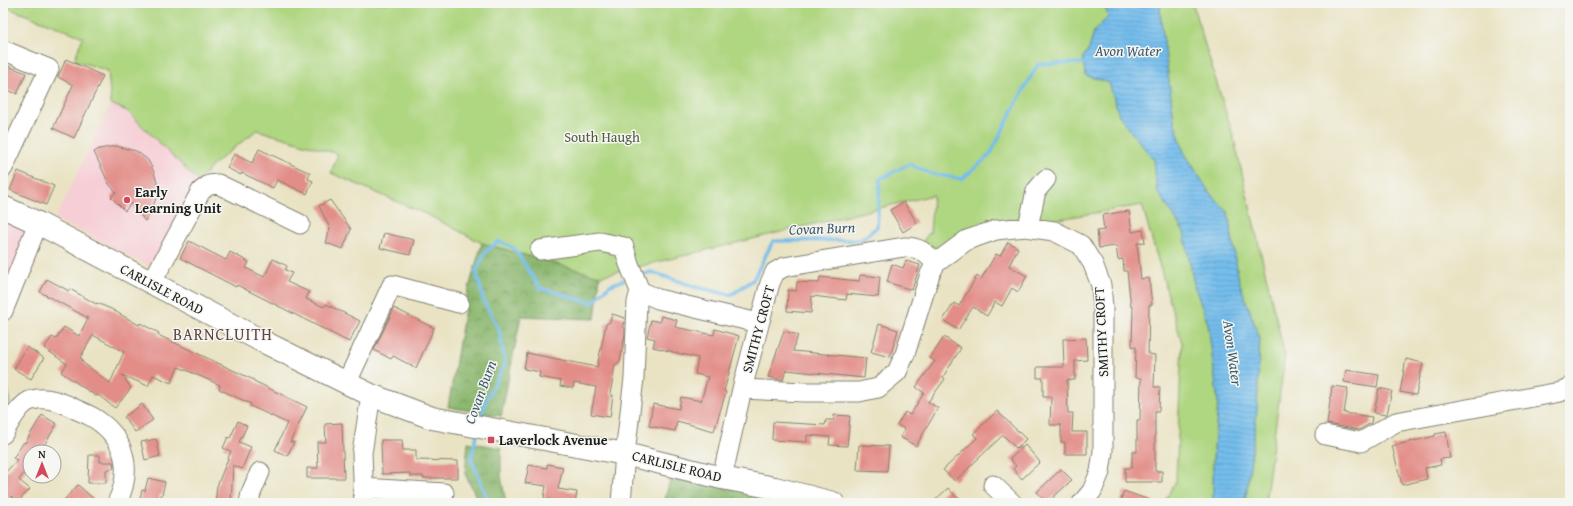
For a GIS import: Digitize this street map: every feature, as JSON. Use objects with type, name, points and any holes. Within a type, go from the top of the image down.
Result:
[{"type":"main road","name":"CARLISLE ROAD","points":[[3,207],[38,223],[151,284],[370,395],[432,418],[625,454],[722,478],[775,488],[832,503]]},
{"type":"street","points":[[3,50],[49,69],[3,168]]},
{"type":"street","points":[[1026,227],[1030,218],[1036,191],[1046,179]]},
{"type":"street","points":[[151,284],[201,191],[209,185],[218,184],[300,224]]},
{"type":"street","points":[[3,311],[38,223]]},
{"type":"street","name":"SMITHY CROFT","points":[[742,389],[804,392],[859,392],[878,388],[897,372],[905,354],[930,274],[936,263],[967,240],[996,230],[1026,227],[1054,231],[1081,245],[1093,264],[1101,285],[1104,367],[1103,451],[1100,472],[1092,491],[1082,503]]},
{"type":"street","points":[[540,250],[600,242],[624,247],[640,292],[637,302],[634,378],[621,503]]},
{"type":"street","name":"SMITHY CROFT","points":[[722,478],[758,323],[770,282],[775,272],[784,266],[904,247],[914,247],[926,253],[936,263]]},
{"type":"street","points":[[346,382],[392,285],[459,303]]},
{"type":"street","points":[[640,292],[658,299],[758,323]]},
{"type":"street","points":[[1325,435],[1361,442],[1396,422],[1560,392],[1570,387]]},
{"type":"street","points":[[370,395],[362,453],[364,496],[444,493]]},
{"type":"street","points":[[3,434],[16,413],[31,400],[46,399],[60,401],[94,418],[108,429],[120,443],[124,456],[126,470],[122,493],[118,503]]},
{"type":"street","points":[[249,503],[251,493],[260,472]]},
{"type":"street","points":[[993,485],[1012,503]]},
{"type":"shaded area","name":"Early Learning Unit","points":[[111,104],[127,111],[198,181],[156,269],[55,219]]},
{"type":"shaded area","points":[[3,211],[31,224],[3,292]]},
{"type":"green space","name":"South Haugh","points":[[3,3],[1192,3],[1233,135],[1285,356],[1265,503],[1164,503],[1176,481],[1182,343],[1142,205],[1053,220],[1008,220],[938,251],[922,242],[930,232],[933,195],[600,276],[482,243],[430,216],[331,173],[338,154],[257,130],[215,163],[198,181],[127,111],[111,104],[108,71],[74,60],[83,37],[3,6]]},
{"type":"green space","points":[[482,243],[600,276],[595,319],[521,316],[501,416],[448,407],[468,291]]},
{"type":"green space","points":[[3,356],[6,368],[10,404],[3,423]]},
{"type":"green space","points":[[468,442],[501,448],[501,476],[506,503],[479,503],[465,474]]},
{"type":"green space","points":[[671,476],[803,503],[664,503]]},
{"type":"water","name":"Avon Water","points":[[1104,3],[1161,3],[1160,11],[1174,120],[1184,152],[1209,192],[1228,212],[1239,281],[1260,339],[1257,411],[1244,503],[1213,503],[1213,458],[1218,402],[1208,324],[1194,285],[1184,232],[1157,191],[1154,160],[1119,115],[1109,83],[1085,75],[1083,57],[1089,49],[1094,31],[1108,17]]},
{"type":"building","points":[[66,59],[103,76],[74,138],[53,128],[73,85],[58,77]]},
{"type":"building","points":[[3,64],[26,73],[17,94],[3,88]]},
{"type":"building","points":[[116,146],[136,151],[148,160],[154,172],[159,190],[150,214],[145,221],[131,203],[125,211],[111,197],[116,192],[109,184],[94,152],[99,149]]},
{"type":"building","points":[[259,149],[310,173],[308,179],[313,181],[307,194],[277,180],[273,188],[242,173],[241,175],[227,168],[234,154],[252,163]]},
{"type":"building","points":[[18,171],[54,186],[46,205],[10,190]]},
{"type":"building","points":[[330,200],[351,229],[343,249],[326,243],[330,228],[319,206]]},
{"type":"building","points":[[904,202],[917,223],[903,232],[890,210]]},
{"type":"building","points":[[1129,211],[1132,232],[1143,230],[1145,242],[1137,243],[1141,279],[1149,278],[1152,305],[1149,305],[1148,354],[1155,355],[1154,387],[1160,387],[1159,411],[1155,411],[1155,471],[1162,471],[1162,482],[1125,482],[1125,468],[1132,468],[1132,452],[1137,452],[1137,420],[1140,420],[1141,378],[1135,378],[1136,347],[1132,347],[1133,307],[1131,307],[1127,271],[1124,271],[1123,259],[1118,260],[1116,246],[1099,248],[1097,231],[1104,230],[1102,215]]},
{"type":"building","points":[[384,233],[414,240],[410,255],[380,248]]},
{"type":"building","points":[[189,241],[226,260],[230,252],[249,262],[246,268],[264,277],[273,259],[287,266],[285,270],[292,273],[287,282],[309,292],[306,299],[324,307],[326,304],[360,321],[349,342],[180,258]]},
{"type":"building","points":[[1008,242],[1018,248],[1009,266],[1027,276],[1018,292],[1012,288],[1002,306],[995,302],[987,316],[973,307],[958,330],[943,320],[954,303],[959,306],[977,276],[981,279],[996,254],[1000,256]]},
{"type":"building","points":[[906,261],[920,265],[912,290],[887,282],[892,264],[903,268]]},
{"type":"building","points":[[860,275],[880,277],[878,297],[847,294],[846,300],[812,296],[811,313],[787,311],[788,290],[796,291],[797,282],[819,283],[820,277],[859,281]]},
{"type":"building","points":[[47,279],[69,291],[70,289],[96,304],[97,303],[111,309],[139,325],[140,323],[159,333],[158,335],[254,380],[307,407],[290,442],[294,442],[287,456],[275,450],[287,423],[250,406],[251,404],[219,389],[220,385],[178,367],[171,383],[153,375],[148,386],[122,375],[131,388],[115,408],[98,395],[96,396],[61,372],[67,364],[44,348],[52,337],[56,339],[64,327],[79,336],[88,318],[40,292]],"holes":[[[93,335],[124,352],[110,383],[82,362],[83,360],[80,358]]]},
{"type":"building","points":[[394,308],[434,328],[416,368],[393,356],[391,359],[374,350]]},
{"type":"building","points":[[612,314],[625,318],[623,326],[625,329],[625,334],[620,361],[615,365],[610,395],[613,395],[610,417],[591,414],[596,387],[574,383],[573,388],[560,386],[561,381],[539,377],[540,372],[524,369],[527,353],[597,367],[606,324],[610,322]]},
{"type":"building","points":[[661,316],[677,320],[675,327],[714,335],[715,329],[739,336],[724,391],[726,392],[714,431],[677,421],[675,431],[649,426],[653,404],[679,409],[681,397],[701,401],[708,377],[695,374],[698,358],[653,347],[655,339],[647,337],[651,320],[660,322]]},
{"type":"building","points":[[879,324],[898,330],[890,357],[871,352]]},
{"type":"building","points":[[784,331],[798,335],[793,351],[866,358],[864,378],[786,370],[783,380],[768,377]]},
{"type":"building","points":[[944,337],[961,348],[943,377],[945,379],[928,402],[938,408],[916,446],[900,437],[905,429],[897,425],[905,412],[910,415],[924,393],[916,387],[935,361],[930,358]]},
{"type":"building","points":[[1086,338],[1087,360],[1075,361],[1075,380],[1067,380],[1068,413],[1073,413],[1072,432],[1087,432],[1087,454],[1065,454],[1065,442],[1061,442],[1061,425],[1050,425],[1051,397],[1043,397],[1043,378],[1037,378],[1037,367],[1064,367],[1063,339]]},
{"type":"building","points":[[27,347],[44,358],[31,379],[14,369]]},
{"type":"building","points":[[1406,359],[1423,363],[1416,395],[1400,392]]},
{"type":"building","points":[[1346,370],[1379,375],[1377,387],[1344,382]]},
{"type":"building","points":[[1332,386],[1348,388],[1344,413],[1372,417],[1371,423],[1359,430],[1327,424]]},
{"type":"building","points":[[1379,388],[1392,391],[1386,415],[1374,413]]},
{"type":"building","points":[[142,404],[153,420],[135,432],[124,417]]},
{"type":"building","points":[[997,411],[1026,439],[1017,449],[1003,435],[955,481],[943,470],[977,438],[973,434]]},
{"type":"building","points":[[42,415],[57,424],[45,444],[23,444],[24,442],[25,443]]},
{"type":"building","points":[[834,415],[850,416],[847,446],[829,445],[830,437],[807,435],[807,442],[772,440],[773,422],[825,425],[826,420],[834,420]]},
{"type":"building","points":[[238,421],[247,426],[239,442],[251,447],[242,469],[233,465],[231,503],[215,503],[217,486],[231,451],[223,448],[228,437],[230,438]]},
{"type":"building","points":[[342,423],[344,478],[307,478],[307,468],[318,468],[317,442],[326,442],[325,424]]},
{"type":"building","points":[[1446,432],[1450,458],[1440,459],[1441,465],[1425,468],[1427,479],[1402,485],[1392,446]]},
{"type":"building","points":[[156,439],[160,456],[145,460],[141,442]]},
{"type":"building","points":[[381,440],[402,440],[403,450],[416,450],[416,460],[458,461],[458,478],[423,478],[423,476],[410,476],[410,473],[382,474]]},
{"type":"building","points":[[22,445],[22,476],[19,480],[30,489],[18,502],[11,496],[5,503],[3,503],[3,475],[17,460],[13,458]]},
{"type":"building","points":[[859,445],[889,446],[887,471],[857,470]]},
{"type":"building","points":[[1025,445],[1040,462],[1022,479],[1013,469],[1016,466],[1010,459]]},
{"type":"building","points":[[89,455],[100,455],[100,462],[113,462],[114,468],[106,470],[106,483],[88,483]]},
{"type":"building","points":[[547,464],[563,467],[558,489],[577,492],[575,503],[563,503],[544,498],[546,486],[525,483],[529,465],[547,468]]},
{"type":"building","points":[[1061,469],[1072,480],[1047,503],[1037,492]]},
{"type":"building","points":[[148,478],[165,482],[162,495],[160,495],[158,503],[139,503],[142,490],[145,491]]},
{"type":"building","points":[[78,485],[98,503],[61,503]]},
{"type":"building","points":[[948,488],[962,503],[932,503]]},
{"type":"building","points":[[1124,491],[1155,502],[1155,503],[1120,503]]},
{"type":"waterway","name":"Covan Burn","points":[[644,274],[651,272],[696,287],[731,295],[753,280],[773,241],[861,240],[877,227],[880,179],[909,164],[932,174],[962,179],[990,155],[1038,64],[1086,63]]},
{"type":"waterway","name":"Covan Burn","points":[[481,421],[485,403],[505,363],[499,329],[484,302],[476,270],[486,251],[499,241],[514,248],[540,288],[592,303],[610,285],[624,280]]},
{"type":"waterway","name":"Covan Burn","points":[[477,434],[471,458],[489,503]]},
{"type":"place","name":"Early Learning Unit","points":[[127,200]]},
{"type":"place","name":"Laverlock Avenue","points":[[491,440]]},
{"type":"district","name":"BARNCLUITH","points":[[223,334]]}]
